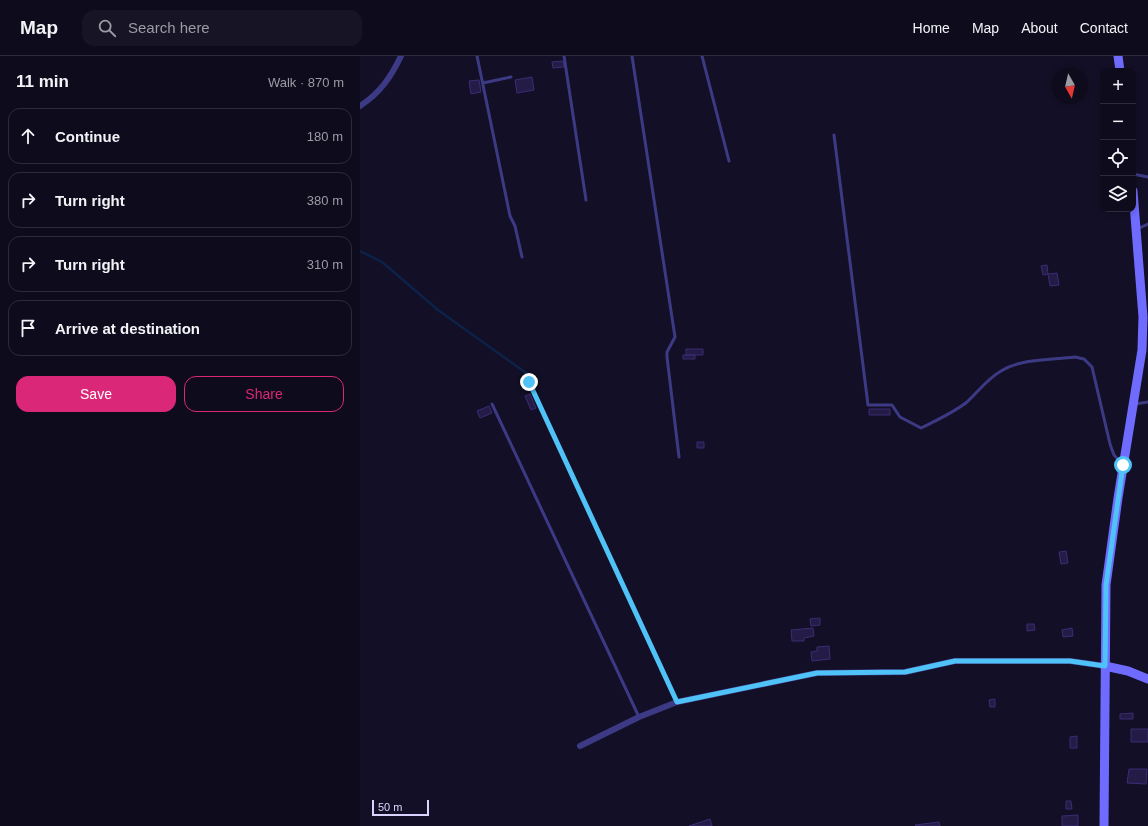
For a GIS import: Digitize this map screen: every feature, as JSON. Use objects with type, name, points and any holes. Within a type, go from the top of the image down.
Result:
[{"type":"main road","points":[[1118,56],[1120,68]]},
{"type":"main road","points":[[1104,826],[1106,585],[1123,465],[1142,350],[1143,317],[1135,212]]},
{"type":"main road","points":[[1105,666],[1128,671],[1148,679]]},
{"type":"street","points":[[360,106],[370,100],[387,83],[401,56]]},
{"type":"street","points":[[580,746],[677,702],[817,673],[905,672],[955,661],[1070,661],[1105,666]]},
{"type":"lane","points":[[477,56],[510,216],[515,226],[522,257]]},
{"type":"lane","points":[[564,56],[586,200]]},
{"type":"lane","points":[[632,56],[675,338],[667,352],[667,357],[678,456]]},
{"type":"lane","points":[[702,56],[729,161]]},
{"type":"lane","points":[[483,83],[511,77]]},
{"type":"lane","points":[[360,101],[370,100]]},
{"type":"lane","points":[[834,135],[868,405],[892,405],[900,418],[921,428],[949,414],[967,401],[1000,371],[1024,362],[1075,357],[1084,360],[1092,368],[1110,444],[1114,455],[1123,465]]},
{"type":"lane","points":[[1136,175],[1148,177]]},
{"type":"lane","points":[[1136,229],[1148,224]]},
{"type":"lane","points":[[529,382],[677,702]]},
{"type":"lane","points":[[1133,404],[1148,402]]},
{"type":"lane","points":[[492,404],[639,718]]},
{"type":"building","points":[[563,61],[564,67],[553,68],[552,62]]},
{"type":"building","points":[[532,77],[534,90],[517,93],[515,80]]},
{"type":"building","points":[[479,80],[481,92],[471,94],[469,81]]},
{"type":"building","points":[[1047,265],[1048,274],[1043,275],[1041,266]]},
{"type":"building","points":[[1057,273],[1059,285],[1050,286],[1048,274]]},
{"type":"building","points":[[686,349],[703,349],[703,355],[686,355]]},
{"type":"building","points":[[683,355],[695,355],[695,359],[683,359]]},
{"type":"building","points":[[530,394],[536,408],[531,410],[525,396]]},
{"type":"building","points":[[489,406],[492,413],[480,418],[477,411]]},
{"type":"building","points":[[869,409],[890,409],[890,415],[869,415]]},
{"type":"building","points":[[697,442],[704,442],[704,448],[697,448]]},
{"type":"building","points":[[1066,551],[1068,563],[1061,564],[1059,552]]},
{"type":"building","points":[[820,618],[820,625],[811,626],[810,619]]},
{"type":"building","points":[[1027,624],[1034,624],[1035,630],[1027,631]]},
{"type":"building","points":[[813,628],[814,636],[804,638],[804,641],[792,641],[791,630]]},
{"type":"building","points":[[1072,628],[1073,636],[1063,637],[1062,630]]},
{"type":"building","points":[[829,646],[830,659],[812,661],[811,652],[817,651],[817,647]]},
{"type":"building","points":[[995,699],[995,707],[990,707],[989,700]]},
{"type":"building","points":[[1133,713],[1133,719],[1120,719],[1120,714]]},
{"type":"building","points":[[1131,729],[1148,729],[1148,742],[1131,742]]},
{"type":"building","points":[[1077,736],[1077,748],[1070,748],[1070,737]]},
{"type":"building","points":[[1129,769],[1147,769],[1146,784],[1127,783]]},
{"type":"building","points":[[1066,801],[1071,801],[1072,809],[1066,809]]},
{"type":"building","points":[[1078,815],[1078,826],[1062,826],[1062,816]]},
{"type":"building","points":[[710,819],[712,826],[689,826]]},
{"type":"building","points":[[939,822],[940,826],[915,825]]},
{"type":"waterway","points":[[360,251],[382,262],[438,310],[529,375]]},
{"type":"route","points":[[529,382],[677,702],[817,673],[905,672],[930,665],[955,661],[1070,661],[1105,666],[1106,585],[1110,547],[1123,465]]}]
